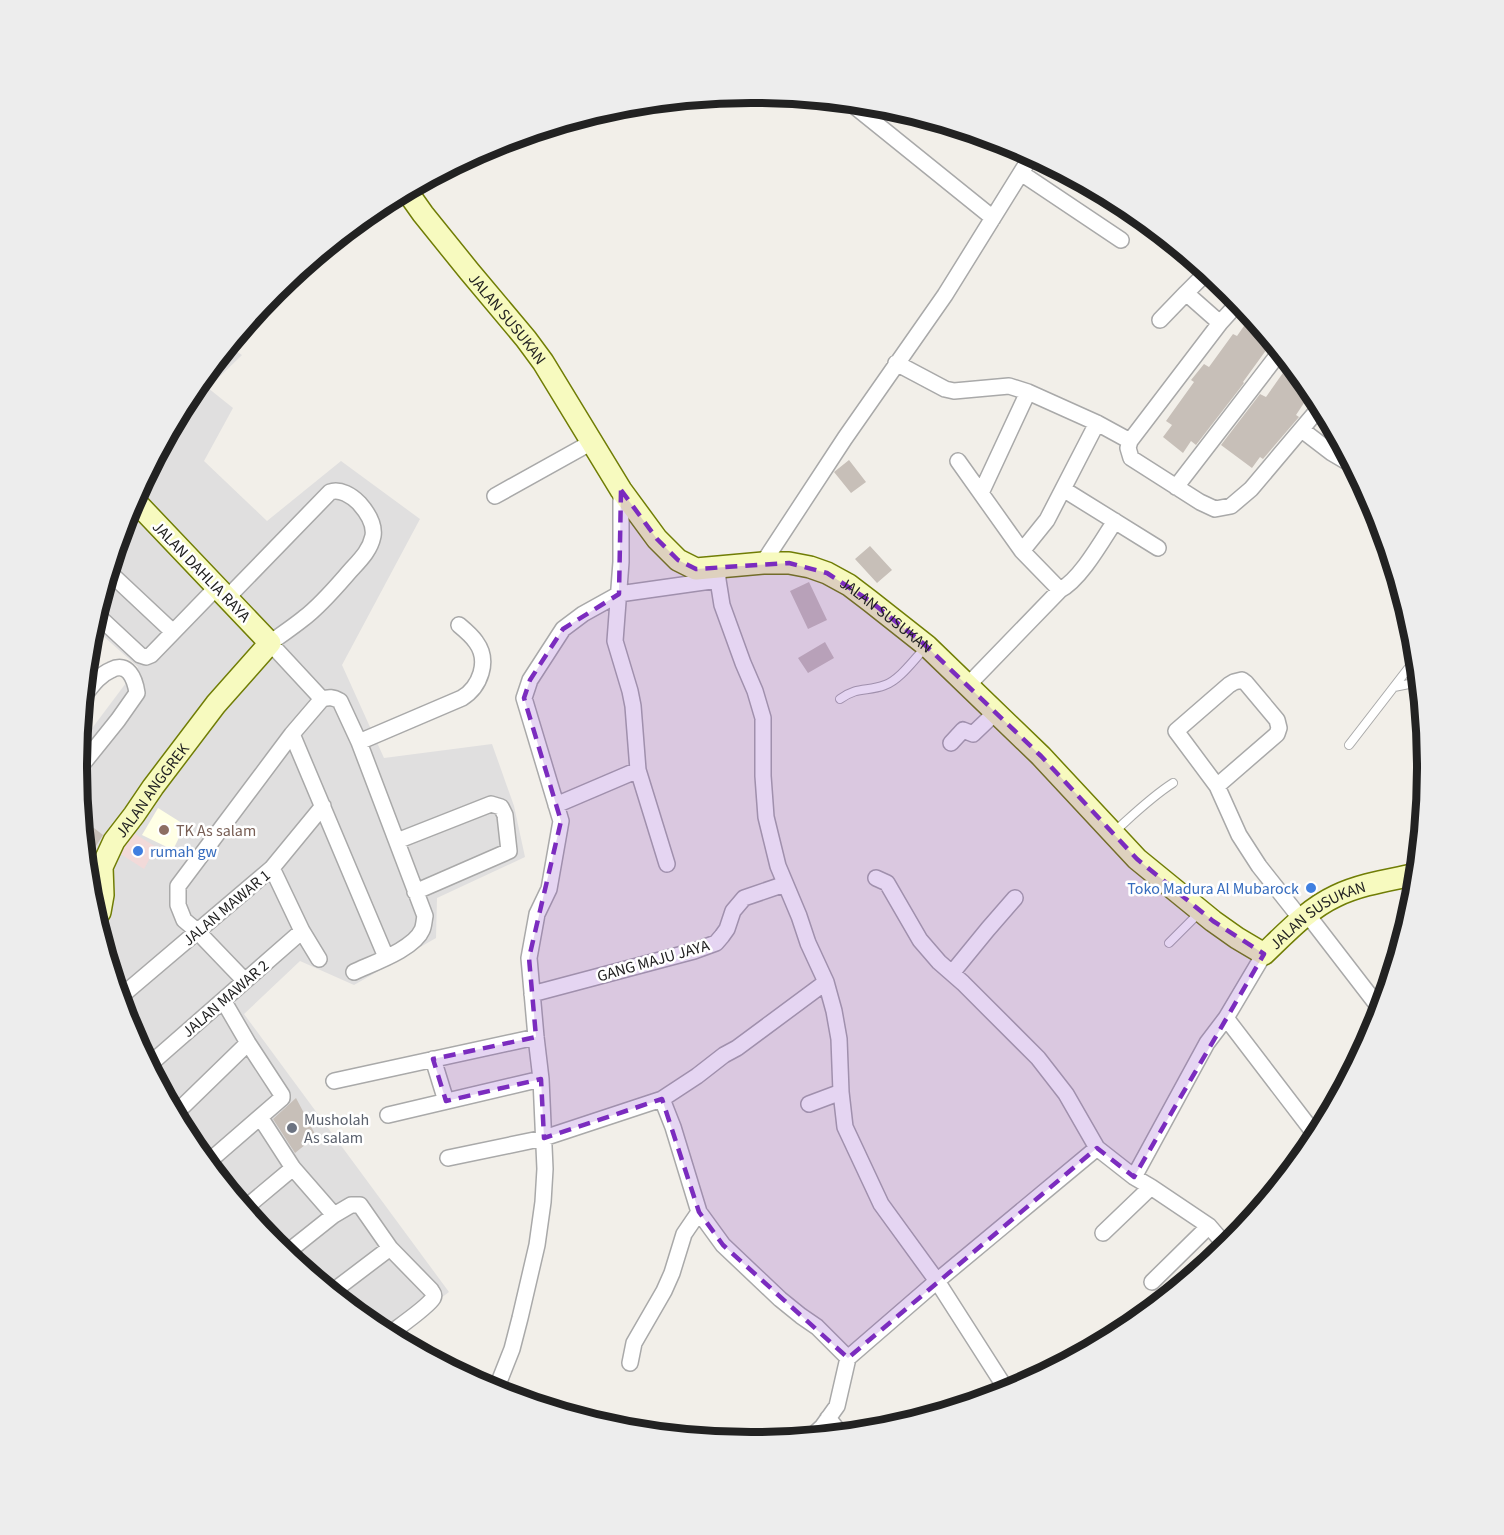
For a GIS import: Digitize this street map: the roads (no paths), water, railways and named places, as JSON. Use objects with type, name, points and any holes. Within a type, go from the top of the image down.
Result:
[{"type":"street","points":[[861,112],[993,218]]},
{"type":"street","points":[[763,562],[945,294],[1027,163]]},
{"type":"street","points":[[1021,173],[1121,240]]},
{"type":"street","name":"JALAN SUSUKAN","points":[[412,197],[543,362],[621,490],[657,538],[678,560],[696,569],[718,574],[763,562],[789,563],[827,573],[849,585],[927,646],[968,685],[1041,756],[1137,859],[1237,938],[1264,954],[1304,916],[1335,896],[1380,881],[1407,876]]},
{"type":"street","points":[[1160,320],[1201,278]]},
{"type":"street","points":[[1186,293],[1220,323]]},
{"type":"street","points":[[1233,309],[1130,441],[1128,448],[1131,458],[1200,502],[1215,508],[1231,506],[1251,489],[1315,414]]},
{"type":"street","points":[[1176,487],[1276,358]]},
{"type":"street","points":[[896,363],[945,389],[954,391],[1009,386],[1028,392],[1097,423],[1130,441]]},
{"type":"street","points":[[981,493],[1028,392]]},
{"type":"street","points":[[1022,551],[1047,520],[1097,423]]},
{"type":"street","points":[[1302,430],[1340,458]]},
{"type":"street","points":[[495,496],[592,442]]},
{"type":"street","points":[[958,461],[1022,551],[1060,590]]},
{"type":"street","points":[[1064,489],[1158,548]]},
{"type":"street","points":[[104,622],[140,655],[146,657],[151,655],[173,632],[222,592],[330,492],[335,490],[355,499],[367,512],[371,520],[373,535],[367,552],[334,590],[306,617],[270,642],[322,699]]},
{"type":"street","points":[[621,490],[619,594],[615,641],[633,706],[638,770],[667,864]]},
{"type":"street","name":"JALAN DAHLIA RAYA","points":[[140,508],[270,642]]},
{"type":"street","points":[[968,685],[1060,590],[1066,588],[1076,578],[1115,521]]},
{"type":"street","points":[[499,1382],[512,1349],[537,1245],[543,1202],[545,1168],[541,1079],[529,958],[537,914],[549,889],[561,821],[524,698],[530,680],[563,629],[582,614],[619,594],[718,574],[722,605],[755,692],[762,718],[766,816],[778,866],[826,982],[834,1011],[839,1039],[845,1127],[881,1204],[937,1281],[1002,1383]]},
{"type":"street","points":[[115,578],[173,632]]},
{"type":"street","points":[[359,742],[470,693],[479,680],[482,663],[480,648],[459,624]]},
{"type":"street","name":"JALAN ANGGREK","points":[[102,903],[102,867],[114,841],[216,704],[270,642]]},
{"type":"street","points":[[87,758],[137,693],[130,672],[122,668],[112,669],[92,686]]},
{"type":"street","points":[[1216,786],[1277,734],[1279,728],[1277,720],[1242,680],[1229,685],[1176,731],[1216,786],[1239,835],[1259,867],[1304,916],[1374,1001]]},
{"type":"street","points":[[245,981],[184,920],[178,905],[178,886],[292,734],[322,699],[328,697],[340,701],[359,742],[425,916],[422,931],[414,941],[354,972]]},
{"type":"street","points":[[951,743],[963,730],[973,734],[996,712]]},
{"type":"street","points":[[292,734],[386,957]]},
{"type":"street","points":[[556,805],[638,770]]},
{"type":"street","points":[[397,841],[491,804],[501,807],[506,815],[509,851],[415,892]]},
{"type":"street","name":"JALAN MAWAR 1","points":[[126,992],[272,868],[323,806]]},
{"type":"street","points":[[272,868],[302,932],[319,958]]},
{"type":"street","points":[[876,878],[887,883],[920,940],[939,962],[1038,1058],[1066,1094],[1097,1148],[1134,1177],[1209,1226],[1220,1239]]},
{"type":"street","name":"GANG MAJU JAYA","points":[[532,994],[694,951],[716,943],[727,929],[733,911],[744,898],[785,884]]},
{"type":"street","points":[[952,974],[1015,898]]},
{"type":"street","name":"JALAN MAWAR 2","points":[[155,1060],[302,932]]},
{"type":"street","points":[[1134,1177],[1207,1043],[1226,1018],[1264,954]]},
{"type":"street","points":[[448,1158],[544,1138],[662,1100],[826,982]]},
{"type":"street","points":[[213,1157],[282,1098],[223,1000]]},
{"type":"street","points":[[1226,1018],[1310,1128]]},
{"type":"street","points":[[334,1081],[536,1037]]},
{"type":"street","points":[[181,1108],[248,1043]]},
{"type":"street","points":[[434,1059],[447,1101]]},
{"type":"street","points":[[388,1115],[541,1079]]},
{"type":"street","points":[[809,1104],[841,1092]]},
{"type":"street","points":[[662,1100],[673,1127],[699,1212],[723,1245],[780,1299],[817,1327],[848,1358]]},
{"type":"street","points":[[260,1117],[293,1168],[334,1215]]},
{"type":"street","points":[[818,1429],[837,1406],[848,1358],[1097,1148]]},
{"type":"street","points":[[250,1204],[293,1168]]},
{"type":"street","points":[[1103,1233],[1151,1187]]},
{"type":"street","points":[[293,1248],[334,1215],[351,1205],[360,1205],[390,1248],[434,1295],[434,1298],[396,1328]]},
{"type":"street","points":[[630,1363],[634,1343],[664,1291],[684,1234],[699,1212]]},
{"type":"street","points":[[1152,1282],[1209,1226]]},
{"type":"street","points":[[338,1287],[390,1248]]},
{"type":"street","points":[[828,1418],[836,1427]]},
{"type":"lane","points":[[840,699],[850,692],[886,685],[896,679],[927,646]]},
{"type":"lane","points":[[1349,745],[1409,668]]},
{"type":"lane","points":[[1394,687],[1411,684]]},
{"type":"lane","points":[[1113,833],[1135,812],[1173,783]]},
{"type":"lane","points":[[1169,943],[1201,911]]},
{"type":"place","name":"TK As salam","points":[[164,830]]},
{"type":"place","name":"rumah gw","points":[[138,851]]},
{"type":"place","name":"Toko Madura Al Mubarock","points":[[1311,888]]},
{"type":"place","name":"Musholah As salam","points":[[292,1128]]}]
